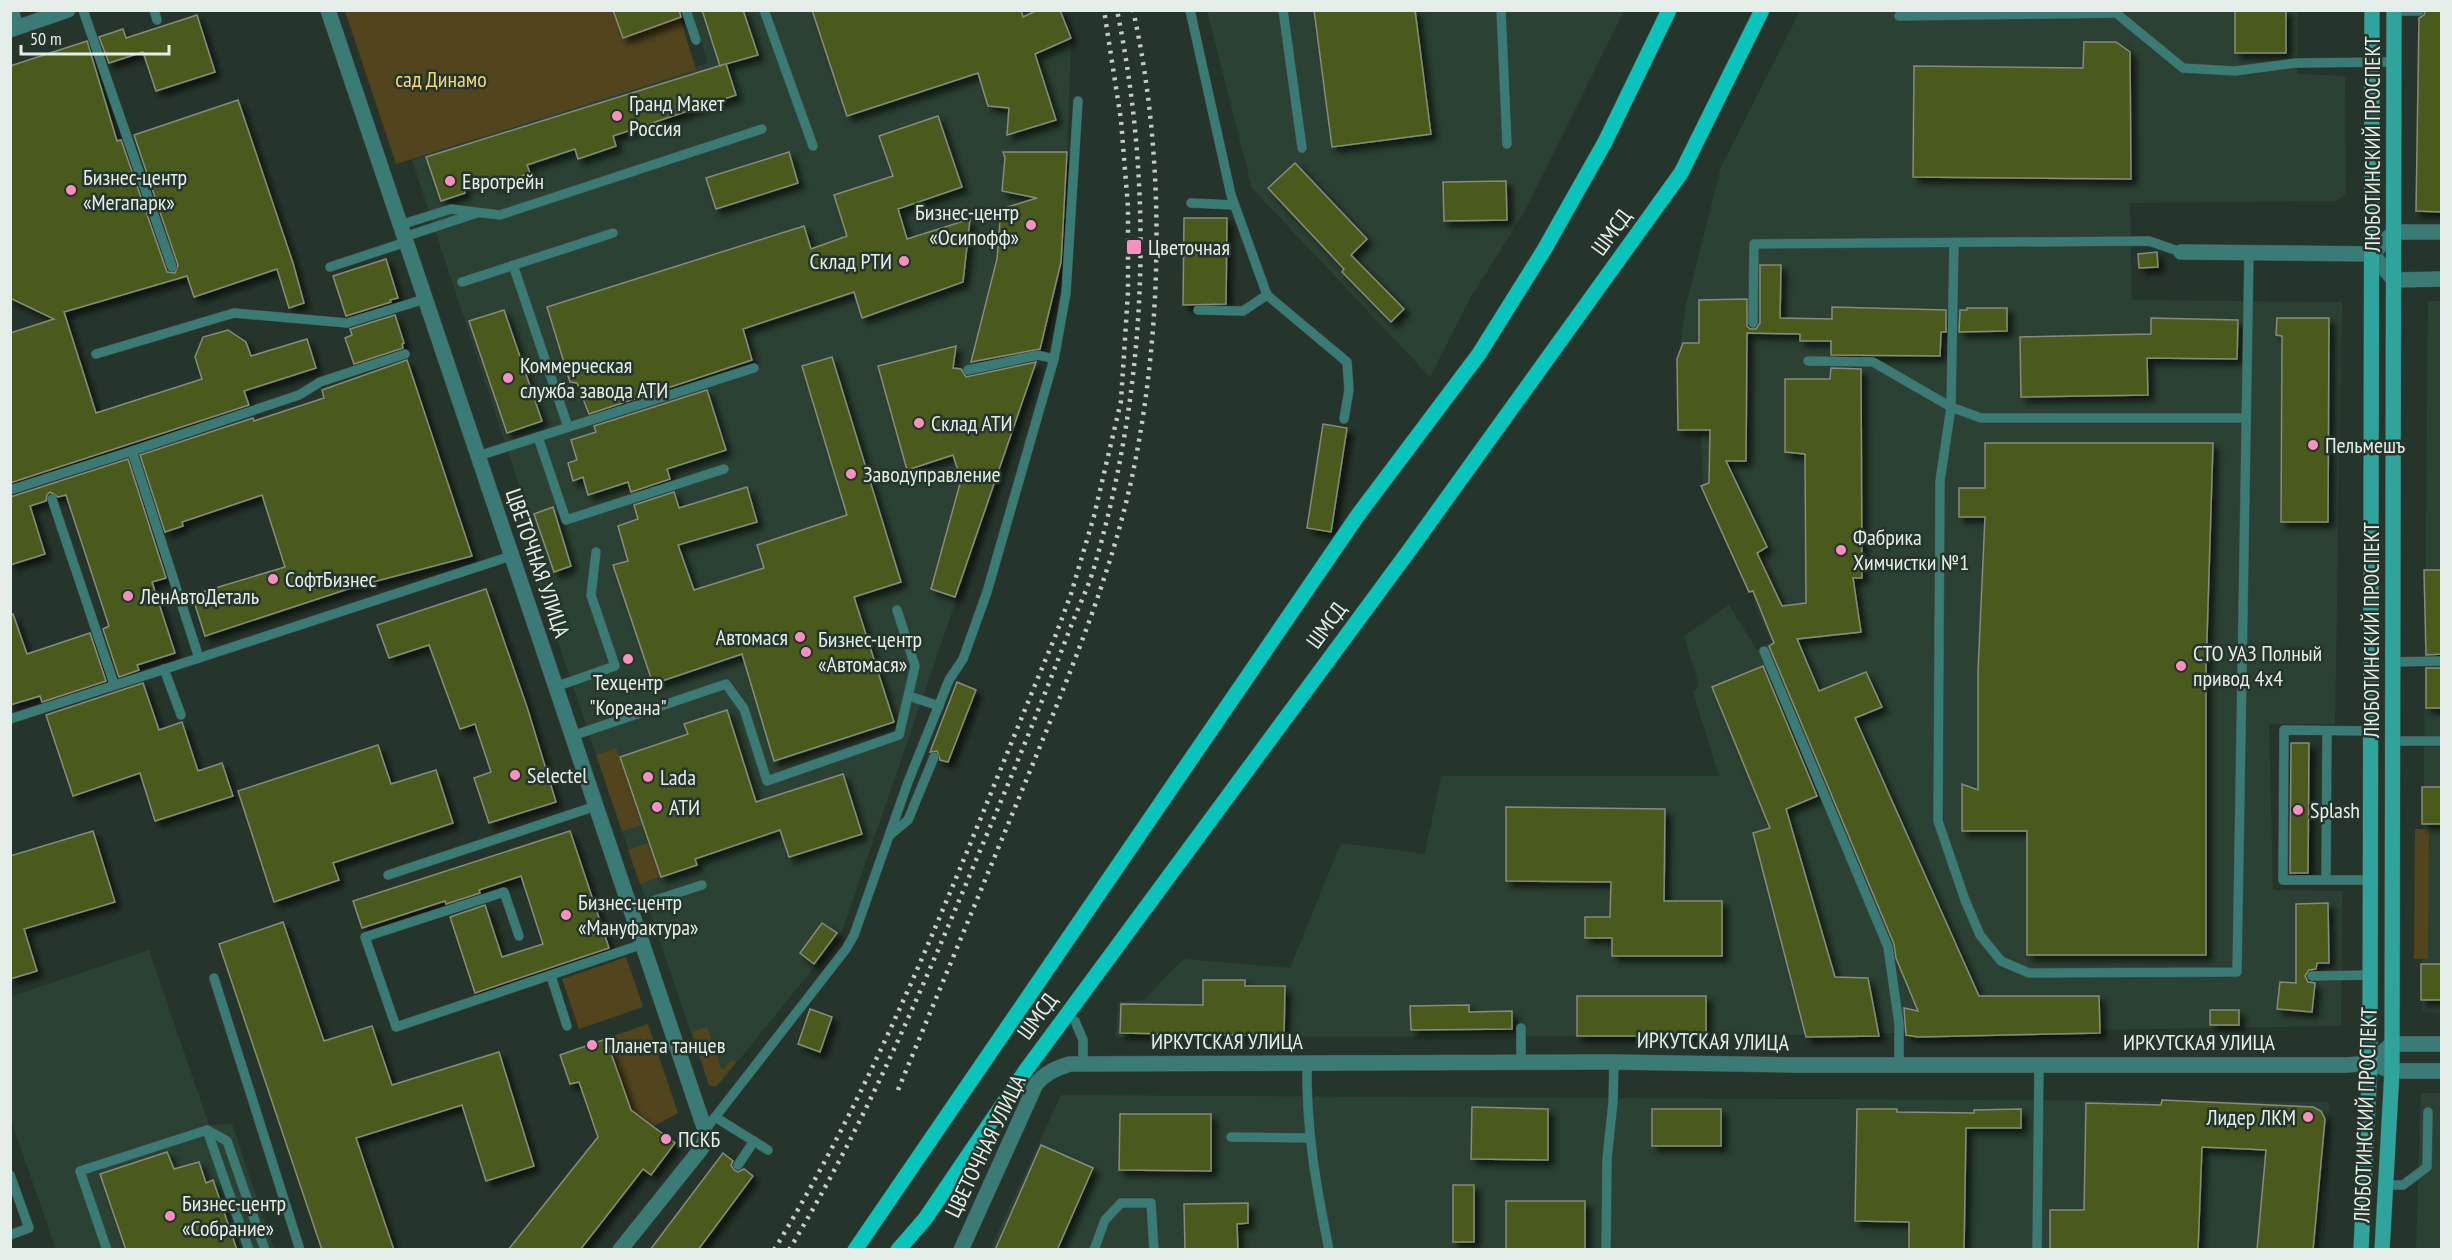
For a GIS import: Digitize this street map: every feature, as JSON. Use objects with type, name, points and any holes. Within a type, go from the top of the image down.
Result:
[{"type":"main road","name":"ШМСД","points":[[855,1250],[1358,515],[1479,354],[1544,250],[1605,142],[1669,10]]},
{"type":"main road","name":"ШМСД","points":[[898,1250],[925,1219],[1026,1070],[1411,548],[1681,173],[1762,10]]},
{"type":"street","points":[[15,28],[68,10]]},
{"type":"street","name":"ЦВЕТОЧНАЯ УЛИЦА","points":[[328,10],[705,1130]]},
{"type":"street","name":"ЛЮБОТИНСКИЙ ПРОСПЕКТ","points":[[2361,1250],[2370,1063],[2372,10]]},
{"type":"street","name":"ЛЮБОТИНСКИЙ ПРОСПЕКТ","points":[[2382,1250],[2392,1071],[2394,11]]},
{"type":"street","points":[[2181,252],[2372,254],[2394,232],[2442,232]]},
{"type":"street","points":[[2372,254],[2394,280],[2442,279]]},
{"type":"street","points":[[2370,1063],[2392,1044],[2442,1044]]},
{"type":"street","name":"ИРКУТСКАЯ УЛИЦА","points":[[1057,1067],[1083,1064],[1521,1062],[2347,1065],[2370,1063],[2392,1071],[2442,1071]]},
{"type":"street","name":"ЦВЕТОЧНАЯ УЛИЦА","points":[[961,1250],[1036,1084],[1042,1076],[1057,1067]]},
{"type":"street","points":[[620,1250],[701,1149],[705,1140],[705,1130]]},
{"type":"lane","points":[[14,10],[15,28]]},
{"type":"lane","points":[[83,10],[172,267]]},
{"type":"lane","points":[[686,10],[696,40]]},
{"type":"lane","points":[[764,10],[813,146]]},
{"type":"lane","points":[[1190,10],[1218,146],[1234,205],[1267,296],[1347,362],[1349,390],[1344,419]]},
{"type":"lane","points":[[1283,10],[1302,148]]},
{"type":"lane","points":[[1501,10],[1507,144]]},
{"type":"lane","points":[[2394,11],[2419,11]]},
{"type":"lane","points":[[1899,15],[2116,12],[2182,68],[2235,70],[2296,63],[2394,62]]},
{"type":"lane","points":[[705,1130],[846,949],[861,919],[890,835],[949,680],[963,659],[987,592],[1054,358],[1066,293],[1078,101]]},
{"type":"lane","points":[[330,267],[404,235],[480,212],[500,214],[762,129]]},
{"type":"lane","points":[[1191,203],[1234,205]]},
{"type":"lane","points":[[462,282],[613,233]]},
{"type":"lane","points":[[1753,323],[1754,244],[2149,241],[2181,252]]},
{"type":"lane","points":[[1954,243],[1951,408],[1940,481],[1938,821],[1965,900],[1980,935],[2001,961],[2029,973],[2237,972],[2249,252]]},
{"type":"lane","points":[[513,265],[568,427]]},
{"type":"lane","points":[[1198,310],[1243,311],[1267,296]]},
{"type":"lane","points":[[96,354],[234,313],[347,323],[424,299]]},
{"type":"lane","points":[[10,490],[47,483],[132,451],[299,395],[320,382],[405,354]]},
{"type":"lane","points":[[968,370],[1038,355],[1054,358]]},
{"type":"lane","points":[[1808,362],[1873,362],[1951,408],[1981,418],[2246,418]]},
{"type":"lane","points":[[478,456],[754,368]]},
{"type":"lane","points":[[538,437],[566,520],[724,469]]},
{"type":"lane","points":[[132,451],[199,658]]},
{"type":"lane","points":[[52,499],[114,684]]},
{"type":"lane","points":[[555,687],[615,666],[591,595],[596,552]]},
{"type":"lane","points":[[10,719],[511,555]]},
{"type":"lane","points":[[572,736],[726,684],[744,709],[767,781],[899,735],[915,666],[897,610]]},
{"type":"lane","points":[[1764,651],[1888,947],[1899,1024],[1899,1064]]},
{"type":"lane","points":[[2393,662],[2442,661]]},
{"type":"lane","points":[[164,669],[181,715]]},
{"type":"lane","points":[[909,696],[939,706]]},
{"type":"lane","points":[[2371,731],[2284,730],[2283,880],[2371,880]]},
{"type":"lane","points":[[2326,880],[2327,731]]},
{"type":"lane","points":[[2393,741],[2442,741]]},
{"type":"lane","points":[[890,835],[908,820],[934,757]]},
{"type":"lane","points":[[388,875],[596,806]]},
{"type":"lane","points":[[631,908],[702,885]]},
{"type":"lane","points":[[519,936],[504,892],[365,937],[396,1027],[643,944]]},
{"type":"lane","points":[[2312,976],[2370,975]]},
{"type":"lane","points":[[551,976],[567,1026]]},
{"type":"lane","points":[[214,978],[300,1250]]},
{"type":"lane","points":[[1075,1021],[1083,1040],[1083,1064]]},
{"type":"lane","points":[[1521,1028],[1521,1062]]},
{"type":"lane","points":[[1606,1250],[1607,1159],[1613,1102],[1614,1062]]},
{"type":"lane","points":[[1306,1063],[1309,1138],[1329,1250]]},
{"type":"lane","points":[[2037,1250],[2039,1064]]},
{"type":"lane","points":[[2386,1185],[2403,1185],[2427,1167],[2428,1112]]},
{"type":"lane","points":[[716,1117],[768,1150]]},
{"type":"lane","points":[[207,1130],[249,1250]]},
{"type":"lane","points":[[107,1250],[80,1171],[207,1130],[227,1141],[265,1250]]},
{"type":"lane","points":[[1231,1137],[1309,1138]]},
{"type":"lane","points":[[738,1165],[754,1141]]},
{"type":"lane","points":[[10,1174],[29,1228],[10,1235]]},
{"type":"lane","points":[[1094,1250],[1105,1220],[1121,1203],[1151,1203],[1154,1250]]},
{"type":"shaded area","points":[[692,11],[1060,11],[1071,38],[1063,263],[1039,360],[841,934],[717,1087],[709,1086],[508,495],[521,491],[412,160],[708,63]]},
{"type":"shaded area","points":[[1207,11],[1624,11],[1523,214],[1469,300],[1430,377],[1252,188]]},
{"type":"shaded area","points":[[1800,11],[2298,11],[2297,74],[2345,76],[2346,194],[2336,201],[2130,203],[2132,300],[2342,302],[2335,724],[2269,724],[2273,890],[2342,891],[2341,1026],[1711,1036],[1116,1037],[1118,1002],[1144,1000],[1183,959],[1290,968],[1341,843],[1425,854],[1441,776],[1719,776],[1693,692],[1699,686],[1684,636],[1729,605],[1757,650],[1771,642],[1703,484],[1701,434],[1682,432],[1679,354],[1686,305],[1721,167]]},
{"type":"shaded area","points":[[2428,301],[2441,301],[2442,1013],[2422,1012]]},
{"type":"shaded area","points":[[149,950],[209,1125],[232,1124],[274,1249],[47,1249],[55,1247],[11,1120],[10,997]]},
{"type":"shaded area","points":[[2421,1093],[2441,1093],[2441,1249],[2416,1250]]},
{"type":"shaded area","points":[[1061,1095],[2329,1102],[2322,1249],[990,1250]]},
{"type":"green space","name":"сад Динамо","points":[[345,11],[678,11],[696,70],[396,164]]},
{"type":"green space","points":[[616,748],[642,825],[622,831],[596,755]]},
{"type":"green space","points":[[2415,829],[2429,829],[2428,959],[2414,959]]},
{"type":"green space","points":[[648,843],[660,877],[640,884],[628,850]]},
{"type":"green space","points":[[626,957],[643,1007],[579,1029],[562,979]]},
{"type":"green space","points":[[648,1024],[678,1113],[654,1126],[632,1110],[607,1038]]},
{"type":"green space","points":[[707,1027],[721,1068],[724,1069],[732,1059],[736,1062],[716,1086],[709,1085],[692,1032]]},
{"type":"building","points":[[613,10],[679,10],[681,17],[623,38]]},
{"type":"building","name":"Гранд Макет Россия","points":[[702,10],[743,10],[758,55],[726,64],[736,95],[613,136],[616,146],[578,159],[575,149],[527,165],[530,173],[495,185],[492,177],[462,186],[465,193],[441,201],[426,157],[720,66]]},
{"type":"building","points":[[812,10],[1021,10],[1023,17],[1038,10],[1060,10],[1071,38],[1035,54],[1056,120],[1007,135],[1009,108],[988,106],[978,73],[847,116]]},
{"type":"building","points":[[1314,10],[1415,10],[1431,134],[1332,147]]},
{"type":"building","points":[[2235,10],[2286,10],[2286,53],[2235,53]]},
{"type":"building","points":[[2426,10],[2442,10],[2442,212],[2416,211],[2419,18]]},
{"type":"building","points":[[197,15],[215,72],[156,91],[143,52],[109,63],[99,37],[123,29],[126,38]]},
{"type":"building","points":[[87,41],[117,141],[121,140],[167,272],[175,273],[178,265],[134,135],[238,100],[293,263],[304,303],[289,308],[277,269],[194,297],[187,276],[64,312],[96,413],[202,379],[195,357],[203,337],[228,330],[246,342],[251,356],[307,339],[316,368],[244,391],[249,405],[10,483],[10,333],[54,319],[10,298],[10,66]]},
{"type":"building","points":[[2084,42],[2116,42],[2130,52],[2131,179],[1913,177],[1914,66],[2083,68]]},
{"type":"building","points":[[938,116],[962,187],[898,209],[907,239],[970,219],[963,282],[862,318],[854,292],[743,329],[752,360],[589,414],[577,383],[570,382],[547,307],[804,226],[811,249],[847,236],[834,195],[893,176],[879,136]]},
{"type":"building","points":[[789,152],[798,183],[716,209],[706,178]]},
{"type":"building","name":"Бизнес-центр «Осипофф»","points":[[1003,152],[1067,152],[1061,262],[1040,349],[971,362],[997,259],[1001,209],[1037,198],[1002,191],[1005,158]]},
{"type":"building","points":[[1295,163],[1367,239],[1351,255],[1404,309],[1391,322],[1342,272],[1344,269],[1268,188]]},
{"type":"building","points":[[1506,181],[1507,220],[1444,221],[1443,182]]},
{"type":"building","name":"Цветочная","points":[[1184,218],[1227,218],[1226,304],[1183,305]]},
{"type":"building","points":[[2157,252],[2158,267],[2139,268],[2138,254]]},
{"type":"building","points":[[386,259],[398,298],[346,316],[333,276]]},
{"type":"building","points":[[1760,265],[1781,265],[1780,318],[1832,319],[1832,307],[1946,310],[1946,332],[1941,332],[1940,356],[1831,355],[1831,341],[1800,341],[1800,334],[1747,333],[1746,461],[1726,461],[1767,547],[1757,553],[1782,606],[1806,603],[1805,454],[1785,452],[1785,379],[1830,379],[1831,368],[1861,369],[1862,578],[1853,578],[1861,632],[1797,639],[1819,691],[1866,672],[1882,707],[1855,718],[1979,996],[2099,996],[2100,1033],[1918,1037],[1906,1035],[1904,1008],[1918,1011],[1896,958],[1894,944],[1769,646],[1774,643],[1753,591],[1749,592],[1701,486],[1709,483],[1710,430],[1678,430],[1677,359],[1683,343],[1699,343],[1699,300],[1747,299],[1747,326],[1750,329],[1756,329],[1760,323]]},
{"type":"building","points":[[1967,308],[2007,308],[2007,331],[1959,332],[1960,310],[1967,310]]},
{"type":"building","name":"Коммерческая служба завода АТИ","points":[[504,310],[542,421],[507,433],[469,321]]},
{"type":"building","points":[[395,315],[404,343],[403,348],[354,364],[345,338],[352,335],[350,329]]},
{"type":"building","points":[[2151,318],[2238,320],[2237,359],[2147,358],[2148,395],[2021,397],[2020,337],[2151,334]]},
{"type":"building","points":[[2277,318],[2329,318],[2328,522],[2281,522],[2282,336],[2276,335]]},
{"type":"building","points":[[956,346],[953,368],[961,369],[966,377],[1036,362],[955,597],[931,589],[961,480],[953,455],[907,470],[878,366]]},
{"type":"building","points":[[832,357],[901,582],[854,597],[894,722],[774,761],[742,654],[653,684],[613,565],[628,561],[618,526],[638,519],[634,505],[674,492],[679,508],[747,487],[757,522],[678,545],[694,590],[764,568],[757,545],[847,515],[802,366]]},
{"type":"building","points":[[407,360],[472,556],[354,587],[205,636],[192,595],[285,567],[262,495],[182,522],[183,526],[165,532],[140,455],[253,418],[254,421],[324,398],[322,390]]},
{"type":"building","points":[[707,390],[726,450],[667,469],[670,479],[631,492],[628,482],[588,495],[583,477],[573,481],[568,463],[577,460],[571,440],[596,432],[594,426]]},
{"type":"building","points":[[1323,424],[1347,428],[1331,532],[1307,528]]},
{"type":"building","points":[[1985,443],[2213,443],[2206,671],[2206,955],[2027,955],[2027,831],[1962,831],[1962,784],[1978,790],[1978,671],[1985,517],[1959,517],[1959,488],[1985,488]]},
{"type":"building","name":"ЛенАвтоДеталь","points":[[128,459],[166,578],[152,582],[175,653],[137,665],[139,670],[119,677],[103,629],[109,626],[66,495],[58,497],[50,492],[46,501],[30,506],[45,554],[10,565],[10,497]]},
{"type":"building","points":[[553,507],[571,566],[554,572],[534,514]]},
{"type":"building","points":[[2424,570],[2442,570],[2442,654],[2426,655]]},
{"type":"building","points":[[486,589],[527,707],[556,802],[489,823],[474,778],[491,772],[475,724],[460,729],[429,645],[389,658],[377,625]]},
{"type":"building","points":[[10,614],[13,614],[27,654],[90,633],[106,681],[42,702],[40,696],[10,705]]},
{"type":"building","points":[[1763,666],[1817,796],[1786,809],[1835,977],[1868,978],[1879,1036],[1806,1037],[1753,833],[1770,828],[1712,687]]},
{"type":"building","points":[[2426,668],[2442,668],[2442,708],[2426,708]]},
{"type":"building","points":[[957,682],[976,690],[948,762],[940,760],[937,751],[930,752]]},
{"type":"building","points":[[143,683],[159,730],[182,722],[198,771],[222,763],[233,796],[155,821],[140,773],[73,796],[46,715]]},
{"type":"building","points":[[727,710],[756,802],[843,774],[862,834],[789,857],[780,830],[695,859],[697,865],[661,877],[620,757],[688,734],[684,724]]},
{"type":"building","name":"Splash","points":[[2291,743],[2309,743],[2308,873],[2290,873]]},
{"type":"building","points":[[378,745],[391,784],[436,770],[453,823],[333,863],[339,880],[274,902],[238,791]]},
{"type":"building","points":[[2422,787],[2442,787],[2442,824],[2422,824]]},
{"type":"building","points":[[1506,807],[1665,809],[1664,901],[1722,901],[1722,956],[1612,956],[1612,938],[1585,938],[1585,917],[1610,917],[1611,882],[1506,881]]},
{"type":"building","points":[[93,831],[115,902],[24,929],[37,971],[10,979],[10,856]]},
{"type":"building","name":"Бизнес-центр «Мануфактура»","points":[[570,831],[609,948],[475,993],[450,917],[485,905],[502,957],[543,944],[521,876],[479,890],[480,893],[446,904],[445,901],[362,928],[353,901]]},
{"type":"building","points":[[2328,903],[2329,963],[2317,963],[2316,969],[2309,970],[2305,976],[2308,982],[2315,983],[2312,1012],[2277,1009],[2280,982],[2296,983],[2296,904]]},
{"type":"building","points":[[283,922],[324,1041],[372,1026],[392,1085],[499,1052],[534,1166],[486,1181],[462,1105],[356,1138],[394,1250],[322,1250],[219,944]]},
{"type":"building","points":[[822,923],[837,933],[814,964],[800,953]]},
{"type":"building","points":[[2421,964],[2442,964],[2442,1000],[2421,1000]]},
{"type":"building","points":[[1203,980],[1245,980],[1245,986],[1285,986],[1284,1036],[1120,1033],[1121,1004],[1203,1005]]},
{"type":"building","points":[[1577,996],[1706,996],[1706,1036],[1577,1036]]},
{"type":"building","points":[[1469,1005],[1469,1012],[1512,1011],[1512,1029],[1411,1030],[1410,1006]]},
{"type":"building","points":[[810,1009],[832,1017],[820,1052],[798,1044]]},
{"type":"building","points":[[2210,1010],[2239,1010],[2239,1025],[2210,1025]]},
{"type":"building","points":[[606,1039],[631,1110],[675,1143],[651,1175],[643,1169],[580,1250],[508,1250],[598,1137],[579,1082],[570,1084],[560,1055]]},
{"type":"building","points":[[2162,1100],[2313,1107],[2321,1111],[2325,1119],[2313,1250],[2257,1250],[2266,1150],[2202,1147],[2198,1250],[2050,1250],[2050,1210],[2084,1210],[2086,1103],[2161,1105]]},
{"type":"building","points":[[1472,1107],[1548,1109],[1548,1160],[1471,1159]]},
{"type":"building","points":[[1652,1109],[1721,1109],[1721,1146],[1652,1146]]},
{"type":"building","points":[[1857,1109],[1974,1113],[1974,1110],[2021,1109],[2021,1128],[1966,1128],[1964,1250],[1909,1250],[1909,1222],[1855,1221]]},
{"type":"building","points":[[1120,1114],[1211,1114],[1211,1171],[1119,1170]]},
{"type":"building","points":[[1041,1145],[1093,1168],[1057,1250],[995,1250]]},
{"type":"building","name":"Бизнес-центр «Собрание»","points":[[167,1152],[174,1169],[199,1162],[206,1183],[213,1180],[237,1250],[126,1250],[100,1174]]},
{"type":"building","points":[[723,1153],[733,1161],[731,1165],[734,1170],[738,1172],[744,1169],[753,1176],[698,1250],[650,1250]]},
{"type":"building","points":[[1453,1185],[1474,1185],[1474,1242],[1453,1242]]},
{"type":"building","points":[[1506,1201],[1585,1201],[1585,1250],[1506,1250]]},
{"type":"building","points":[[1248,1203],[1248,1223],[1237,1224],[1238,1250],[1185,1250],[1184,1204]]},
{"type":"railway","points":[[774,1250],[855,1102],[926,949],[1055,637],[1071,594],[1094,516],[1121,401],[1128,292],[1128,207],[1121,120],[1104,10]]},
{"type":"railway","points":[[789,1250],[869,1102],[960,898],[1088,585],[1111,503],[1125,433],[1140,292],[1137,151],[1129,80],[1117,10]]},
{"type":"railway","points":[[898,1090],[1074,663],[1112,552],[1132,477],[1150,363],[1155,304],[1156,244],[1151,125],[1144,67],[1133,10]]},
{"type":"place","name":"Гранд Макет Россия","points":[[617,116]]},
{"type":"place","name":"Евротрейн","points":[[450,181]]},
{"type":"place","name":"Бизнес-центр «Мегапарк»","points":[[71,190]]},
{"type":"place","name":"Бизнес-центр «Осипофф»","points":[[1031,225]]},
{"type":"place","name":"Цветочная","points":[[1134,247]]},
{"type":"place","name":"Склад РТИ","points":[[904,261]]},
{"type":"place","name":"Коммерческая служба завода АТИ","points":[[508,378]]},
{"type":"place","name":"Склад АТИ","points":[[919,423]]},
{"type":"place","name":"Пельмешъ","points":[[2313,445]]},
{"type":"place","name":"Заводуправление","points":[[851,474]]},
{"type":"place","name":"Фабрика Химчистки №1","points":[[1841,550]]},
{"type":"place","name":"СофтБизнес","points":[[273,579]]},
{"type":"place","name":"ЛенАвтоДеталь","points":[[128,596]]},
{"type":"place","name":"Автомася","points":[[800,637]]},
{"type":"place","name":"Бизнес-центр «Автомася»","points":[[806,652]]},
{"type":"place","name":"Техцентр \"Кореана\"","points":[[628,659]]},
{"type":"place","name":"СТО УАЗ Полный привод 4х4","points":[[2181,666]]},
{"type":"place","name":"Selectel","points":[[515,775]]},
{"type":"place","name":"Lada","points":[[648,777]]},
{"type":"place","name":"АТИ","points":[[657,807]]},
{"type":"place","name":"Splash","points":[[2298,810]]},
{"type":"place","name":"Бизнес-центр «Мануфактура»","points":[[566,915]]},
{"type":"place","name":"Планета танцев","points":[[592,1045]]},
{"type":"place","name":"Лидер ЛКМ","points":[[2308,1117]]},
{"type":"place","name":"ПСКБ","points":[[666,1139]]},
{"type":"place","name":"Бизнес-центр «Собрание»","points":[[170,1216]]}]
